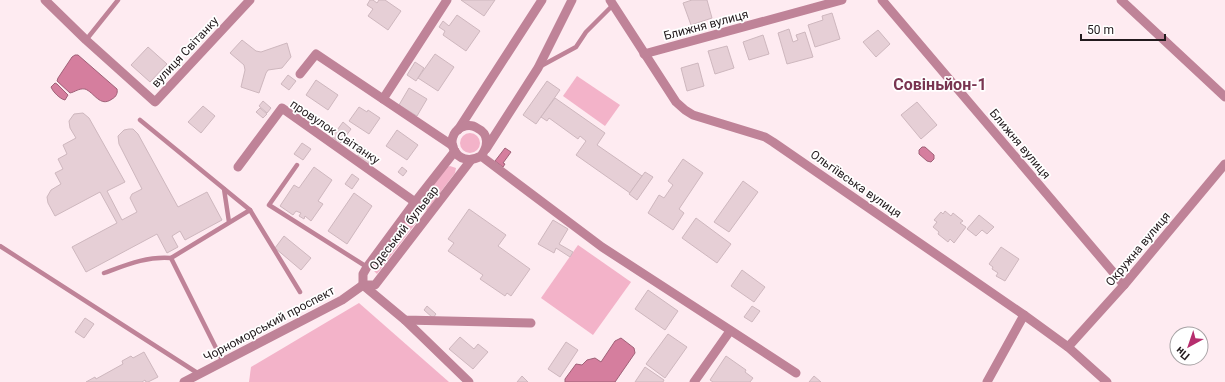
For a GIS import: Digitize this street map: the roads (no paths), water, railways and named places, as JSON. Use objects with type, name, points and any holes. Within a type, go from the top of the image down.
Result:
[{"type":"street","points":[[45,0],[86,40]]},
{"type":"street","name":"вулиця Світанку","points":[[86,40],[155,102],[250,0]]},
{"type":"street","points":[[383,99],[447,0]]},
{"type":"street","name":"Одеський бульвар","points":[[471,160],[375,284],[363,285],[363,274],[367,267],[415,202],[456,151],[453,140],[542,0]]},
{"type":"street","points":[[300,74],[316,54],[471,160],[484,149],[538,68],[572,0]]},
{"type":"street","name":"Ближня вулиця","points":[[644,54],[842,0]]},
{"type":"street","name":"Ближня вулиця","points":[[882,0],[1124,285]]},
{"type":"street","points":[[1121,0],[1225,97]]},
{"type":"street","name":"Ольгіївська вулиця","points":[[612,3],[676,102],[685,110],[693,115],[765,137],[773,142],[1024,315],[1068,347],[1107,382]]},
{"type":"street","name":"провулок Світанку","points":[[238,167],[282,108],[415,202]]},
{"type":"street","points":[[461,128],[473,126],[479,128],[484,134],[484,149]]},
{"type":"street","points":[[484,149],[602,247],[796,373]]},
{"type":"street","name":"Окружна вулиця","points":[[1068,347],[1124,285],[1225,164]]},
{"type":"street","points":[[363,285],[405,320],[469,382]]},
{"type":"street","name":"Чорноморський проспект","points":[[184,382],[342,300],[363,285]]},
{"type":"street","points":[[988,382],[1024,315]]},
{"type":"street","points":[[405,320],[531,323]]},
{"type":"street","points":[[694,382],[730,331]]},
{"type":"lane","points":[[86,40],[118,0]]},
{"type":"lane","points":[[538,68],[576,47],[586,32],[612,3]]},
{"type":"lane","points":[[140,120],[250,210],[300,292]]},
{"type":"lane","points":[[297,165],[269,205],[367,267]]},
{"type":"lane","points":[[224,189],[229,222]]},
{"type":"lane","points":[[104,273],[138,261],[159,257],[170,258],[250,210]]},
{"type":"lane","points":[[0,246],[198,374]]},
{"type":"lane","points":[[170,258],[223,362]]},
{"type":"district","name":"Совіньйон-1","points":[[940,84]]}]
